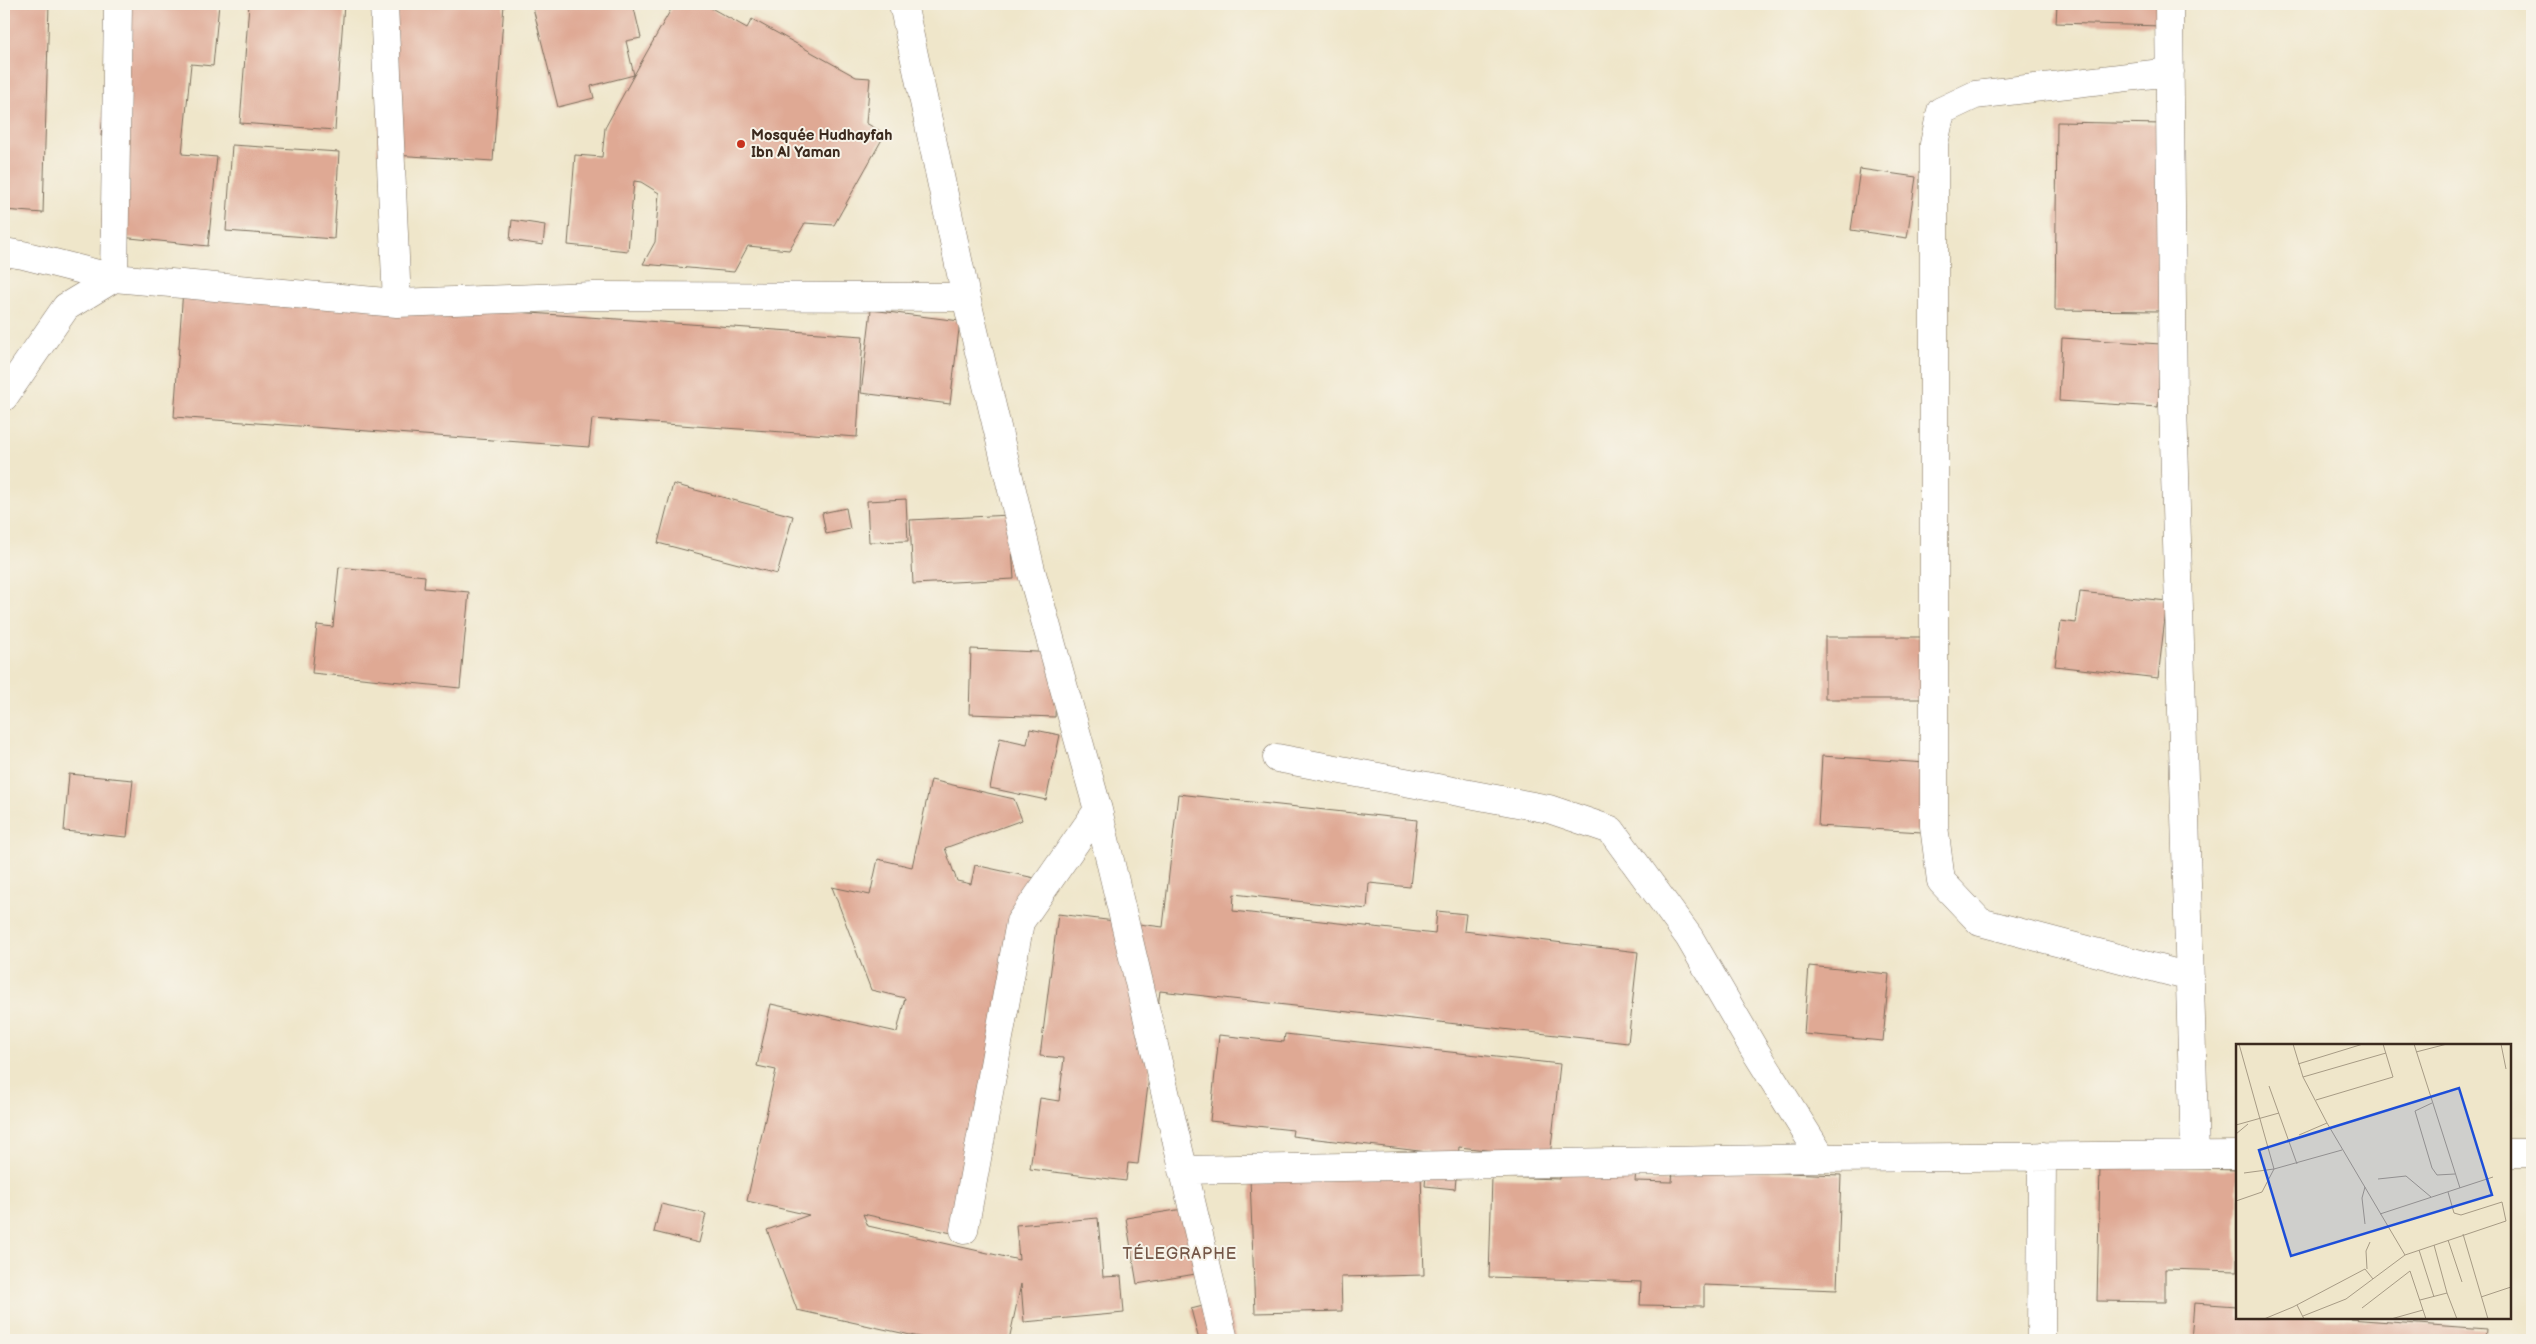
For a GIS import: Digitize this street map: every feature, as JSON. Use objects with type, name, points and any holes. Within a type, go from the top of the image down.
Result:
[{"type":"street","points":[[114,278],[118,4]]},
{"type":"street","points":[[384,4],[398,303]]},
{"type":"street","points":[[903,4],[966,297],[1031,570],[1098,810],[1182,1170],[1224,1340]]},
{"type":"street","points":[[2170,4],[2173,405],[2195,1155]]},
{"type":"street","points":[[2170,72],[1975,95],[1942,111],[1934,144],[1934,826],[1941,881],[1980,922],[2190,977]]},
{"type":"street","points":[[4,252],[114,278],[398,303],[594,296],[966,297]]},
{"type":"street","points":[[4,397],[66,307],[114,278]]},
{"type":"street","points":[[1277,758],[1550,809],[1611,830],[1689,937],[1754,1049],[1822,1158]]},
{"type":"street","points":[[964,1230],[1020,922],[1098,810]]},
{"type":"street","points":[[2511,1153],[2532,1153]]},
{"type":"street","points":[[1182,1170],[1822,1158],[2236,1155]]},
{"type":"street","points":[[2041,1340],[2042,1156]]},
{"type":"building","points":[[4,4],[49,4],[43,213],[4,210]]},
{"type":"building","points":[[114,4],[219,4],[213,66],[191,64],[182,154],[217,157],[208,246],[101,235],[110,136],[101,136]]},
{"type":"building","points":[[249,4],[344,4],[335,130],[240,123]]},
{"type":"building","points":[[387,4],[504,4],[493,161],[377,154]]},
{"type":"building","points":[[532,4],[633,4],[641,38],[626,41],[634,75],[591,86],[594,98],[558,107]]},
{"type":"building","name":"Mosquée Hudhayfah Ibn Al Yaman","points":[[674,4],[704,4],[747,28],[752,19],[856,77],[870,78],[866,123],[885,134],[834,225],[805,223],[789,250],[748,246],[734,272],[643,264],[655,242],[659,193],[641,182],[634,181],[628,251],[568,245],[575,155],[602,157],[605,128]]},
{"type":"building","points":[[2057,4],[2163,4],[2162,26],[2056,23]]},
{"type":"building","points":[[2057,122],[2163,124],[2161,311],[2055,310]]},
{"type":"building","points":[[232,145],[339,152],[334,239],[226,231]]},
{"type":"building","points":[[1860,169],[1916,177],[1907,238],[1851,230]]},
{"type":"building","points":[[512,220],[545,225],[543,245],[510,240]]},
{"type":"building","points":[[183,289],[863,336],[857,437],[592,419],[589,447],[174,417]]},
{"type":"building","points":[[871,310],[960,321],[950,404],[861,393]]},
{"type":"building","points":[[2062,338],[2161,344],[2158,407],[2059,401]]},
{"type":"building","points":[[673,484],[793,516],[777,574],[658,543]]},
{"type":"building","points":[[906,499],[908,541],[869,542],[867,501]]},
{"type":"building","points":[[846,508],[850,529],[826,534],[822,513]]},
{"type":"building","points":[[1010,515],[1014,579],[913,584],[910,520]]},
{"type":"building","points":[[339,567],[425,576],[424,588],[469,592],[460,688],[312,673],[317,625],[333,627]]},
{"type":"building","points":[[2080,592],[2167,601],[2158,678],[2055,666],[2061,621],[2076,623]]},
{"type":"building","points":[[1825,637],[1921,637],[1922,699],[1825,699]]},
{"type":"building","points":[[971,649],[1058,653],[1055,717],[969,714]]},
{"type":"building","points":[[1030,729],[1060,735],[1046,800],[990,788],[1000,738],[1027,744]]},
{"type":"building","points":[[1822,756],[1926,763],[1922,832],[1818,826]]},
{"type":"building","points":[[69,774],[133,780],[127,837],[64,831]]},
{"type":"building","points":[[931,780],[1014,799],[1022,820],[945,848],[957,881],[971,884],[975,865],[1039,879],[961,1235],[863,1214],[868,1226],[1019,1260],[1016,1225],[1098,1218],[1103,1277],[1121,1276],[1124,1313],[1024,1322],[1021,1284],[1009,1340],[933,1340],[797,1310],[767,1230],[809,1215],[747,1201],[776,1070],[757,1066],[771,1004],[897,1032],[905,998],[871,990],[832,887],[870,895],[878,859],[912,867]]},
{"type":"building","points":[[1178,794],[1417,820],[1410,887],[1369,883],[1367,909],[1234,894],[1233,911],[1435,934],[1437,911],[1466,914],[1464,931],[1638,952],[1628,1043],[1160,991],[1138,1164],[1128,1163],[1126,1181],[1030,1169],[1040,1098],[1059,1101],[1064,1058],[1040,1056],[1058,914],[1163,927]]},
{"type":"building","points":[[1809,966],[1889,974],[1883,1041],[1804,1034]]},
{"type":"building","points":[[1285,1034],[1560,1064],[1550,1157],[1459,1147],[1455,1189],[1425,1186],[1428,1152],[1292,1136],[1293,1130],[1210,1121],[1219,1035],[1284,1042]]},
{"type":"building","points":[[2100,1166],[2236,1170],[2236,1271],[2165,1269],[2165,1302],[2097,1301]]},
{"type":"building","points":[[1561,1168],[1636,1170],[1635,1181],[1672,1182],[1673,1169],[1841,1175],[1837,1290],[1704,1285],[1704,1306],[1640,1305],[1641,1282],[1489,1277],[1492,1177],[1560,1179]]},
{"type":"building","points":[[1421,1173],[1424,1275],[1341,1277],[1342,1311],[1255,1313],[1250,1178]]},
{"type":"building","points":[[661,1204],[706,1214],[699,1243],[654,1232]]},
{"type":"building","points":[[1202,1206],[1213,1271],[1137,1284],[1126,1218]]},
{"type":"building","points":[[1227,1300],[1237,1340],[1199,1340],[1191,1309]]},
{"type":"building","points":[[2194,1303],[2236,1306],[2236,1319],[2350,1319],[2486,1329],[2485,1340],[2191,1340]]},
{"type":"place","name":"Mosquée Hudhayfah Ibn Al Yaman","points":[[741,144]]},
{"type":"district","name":"TÉLEGRAPHE","points":[[1180,1254]]}]
